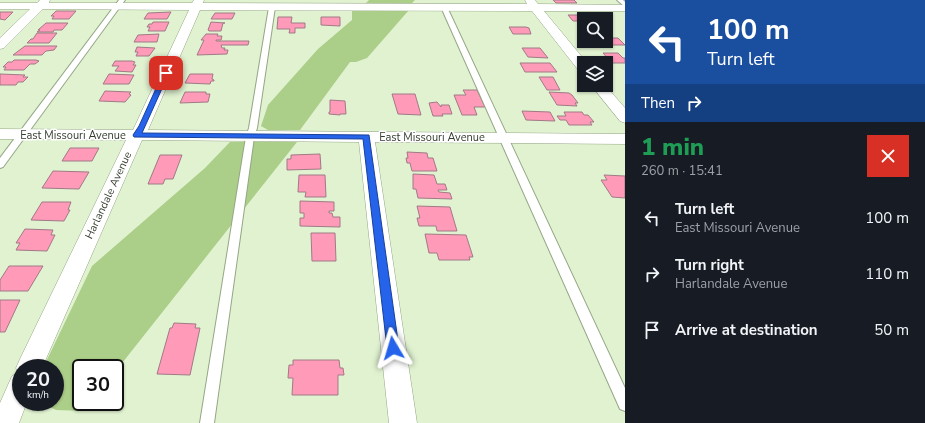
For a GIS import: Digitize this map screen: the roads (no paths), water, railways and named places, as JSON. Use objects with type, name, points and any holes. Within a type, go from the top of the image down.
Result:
[{"type":"street","points":[[0,45],[43,3]]},
{"type":"street","points":[[0,6],[43,3],[197,3],[272,7],[353,4],[444,7],[532,4],[625,8]]},
{"type":"street","name":"Harlandale Avenue","points":[[33,359],[142,126],[197,3]]},
{"type":"street","points":[[532,4],[577,59]]},
{"type":"street","points":[[604,92],[625,118]]},
{"type":"street","name":"East Missouri Avenue","points":[[0,134],[625,139]]},
{"type":"street","points":[[366,137],[403,423]]},
{"type":"street","points":[[5,423],[12,407]]},
{"type":"lane","points":[[620,0],[625,5]]},
{"type":"lane","points":[[0,166],[120,3]]},
{"type":"lane","points":[[207,423],[250,136],[253,128],[272,7]]},
{"type":"lane","points":[[444,7],[625,404]]}]
